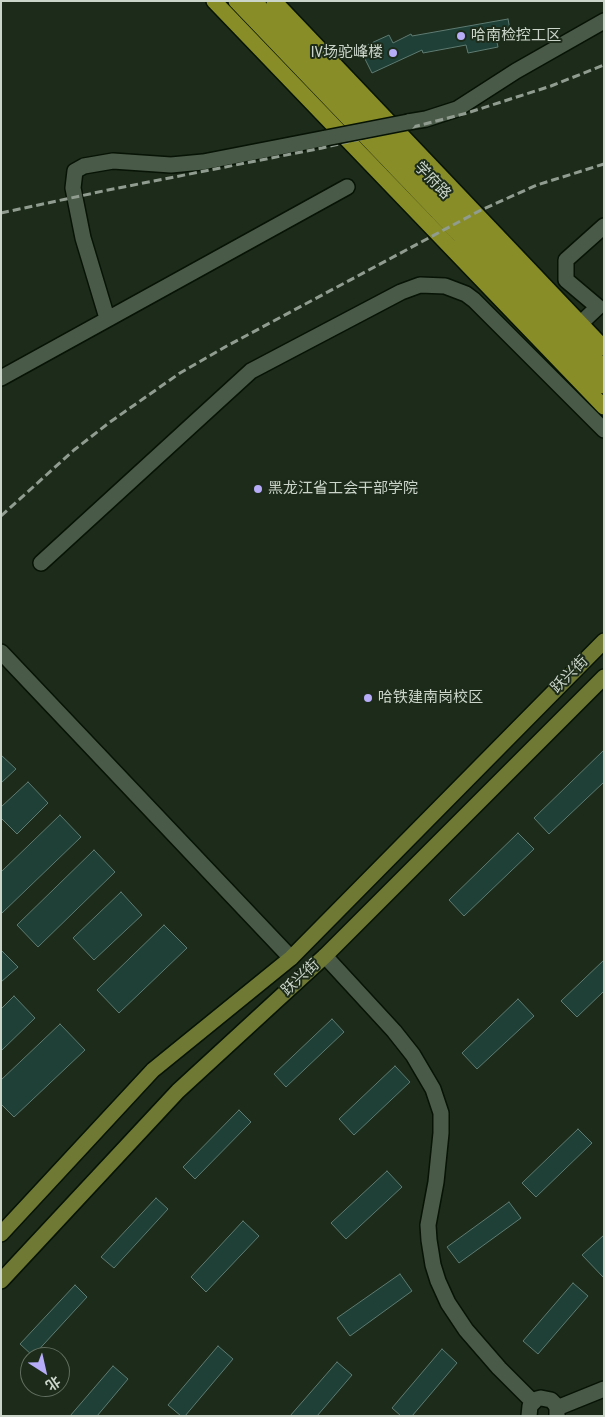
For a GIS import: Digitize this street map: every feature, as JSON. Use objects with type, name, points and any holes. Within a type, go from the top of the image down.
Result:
[{"type":"highway","points":[[214,1],[604,407]]},
{"type":"highway","name":"学府路","points":[[236,1],[604,386]]},
{"type":"highway","name":"学府路","points":[[254,1],[604,368]]},
{"type":"highway","points":[[274,1],[604,348]]},
{"type":"main road","name":"跃兴街","points":[[1,1234],[153,1070],[291,958],[604,641]]},
{"type":"main road","name":"跃兴街","points":[[1,1281],[178,1091],[325,956],[604,677]]},
{"type":"street","points":[[107,318],[83,238],[73,188],[75,172],[84,166],[113,161],[171,165],[203,162],[426,119],[456,109],[516,71],[604,21]]},
{"type":"street","points":[[1,378],[347,187]]},
{"type":"street","points":[[581,323],[598,307],[566,280],[566,260],[604,226]]},
{"type":"street","points":[[41,563],[252,371],[401,292],[420,285],[445,286],[466,294],[474,300],[604,430]]},
{"type":"street","points":[[1,652],[291,958]]},
{"type":"street","points":[[325,956],[394,1030],[413,1055],[433,1089],[442,1122],[436,1182],[428,1225],[430,1253],[448,1302],[466,1330],[531,1409],[542,1398],[546,1398],[554,1404],[557,1412],[604,1389]]},
{"type":"building","points":[[508,19],[511,35],[496,38],[498,47],[468,53],[466,45],[423,53],[422,50],[372,73],[364,57],[371,54],[367,45],[389,35],[393,43],[411,34],[412,36]]},
{"type":"building","points":[[604,750],[604,782],[549,834],[534,818]]},
{"type":"building","points":[[1,755],[16,769],[1,783]]},
{"type":"building","points":[[28,782],[48,803],[17,834],[1,818],[1,807]]},
{"type":"building","points":[[60,815],[81,837],[1,914],[1,872]]},
{"type":"building","points":[[518,833],[534,849],[464,916],[449,900]]},
{"type":"building","points":[[94,850],[115,872],[38,947],[17,925]]},
{"type":"building","points":[[121,892],[142,915],[94,960],[73,938]]},
{"type":"building","points":[[164,925],[187,948],[119,1013],[97,990]]},
{"type":"building","points":[[1,950],[18,967],[1,982]]},
{"type":"building","points":[[604,960],[604,991],[577,1017],[561,1001]]},
{"type":"building","points":[[14,996],[35,1018],[1,1051],[1,1009]]},
{"type":"building","points":[[518,999],[534,1016],[477,1069],[462,1053]]},
{"type":"building","points":[[332,1019],[344,1032],[286,1087],[274,1074]]},
{"type":"building","points":[[60,1024],[85,1050],[14,1117],[1,1104],[1,1080]]},
{"type":"building","points":[[395,1066],[410,1082],[354,1135],[339,1119]]},
{"type":"building","points":[[239,1110],[251,1122],[195,1179],[183,1167]]},
{"type":"building","points":[[578,1129],[592,1143],[536,1197],[522,1183]]},
{"type":"building","points":[[387,1171],[402,1187],[346,1239],[331,1223]]},
{"type":"building","points":[[156,1198],[168,1209],[114,1268],[101,1257]]},
{"type":"building","points":[[509,1202],[521,1218],[459,1263],[447,1247]]},
{"type":"building","points":[[243,1221],[259,1236],[206,1292],[191,1277]]},
{"type":"building","points":[[604,1235],[604,1278],[582,1255]]},
{"type":"building","points":[[400,1274],[412,1291],[350,1336],[337,1318]]},
{"type":"building","points":[[573,1283],[588,1296],[538,1354],[523,1341]]},
{"type":"building","points":[[75,1285],[87,1297],[41,1347],[23,1347],[20,1344]]},
{"type":"building","points":[[218,1346],[233,1359],[185,1416],[181,1416],[168,1405]]},
{"type":"building","points":[[442,1349],[457,1363],[412,1416],[401,1416],[392,1408]]},
{"type":"building","points":[[337,1362],[352,1375],[317,1416],[290,1416]]},
{"type":"building","points":[[113,1366],[128,1379],[97,1416],[70,1416]]},
{"type":"railway","points":[[1,213],[322,148],[413,127],[467,113],[551,86],[604,65]]},
{"type":"railway","points":[[1,516],[74,450],[180,373],[481,210],[537,185],[604,164]]},
{"type":"place","name":"哈南检控工区","points":[[461,36]]},
{"type":"place","name":"IV场驼峰楼","points":[[393,53]]},
{"type":"place","name":"黑龙江省工会干部学院","points":[[258,489]]},
{"type":"place","name":"哈铁建南岗校区","points":[[368,698]]}]
